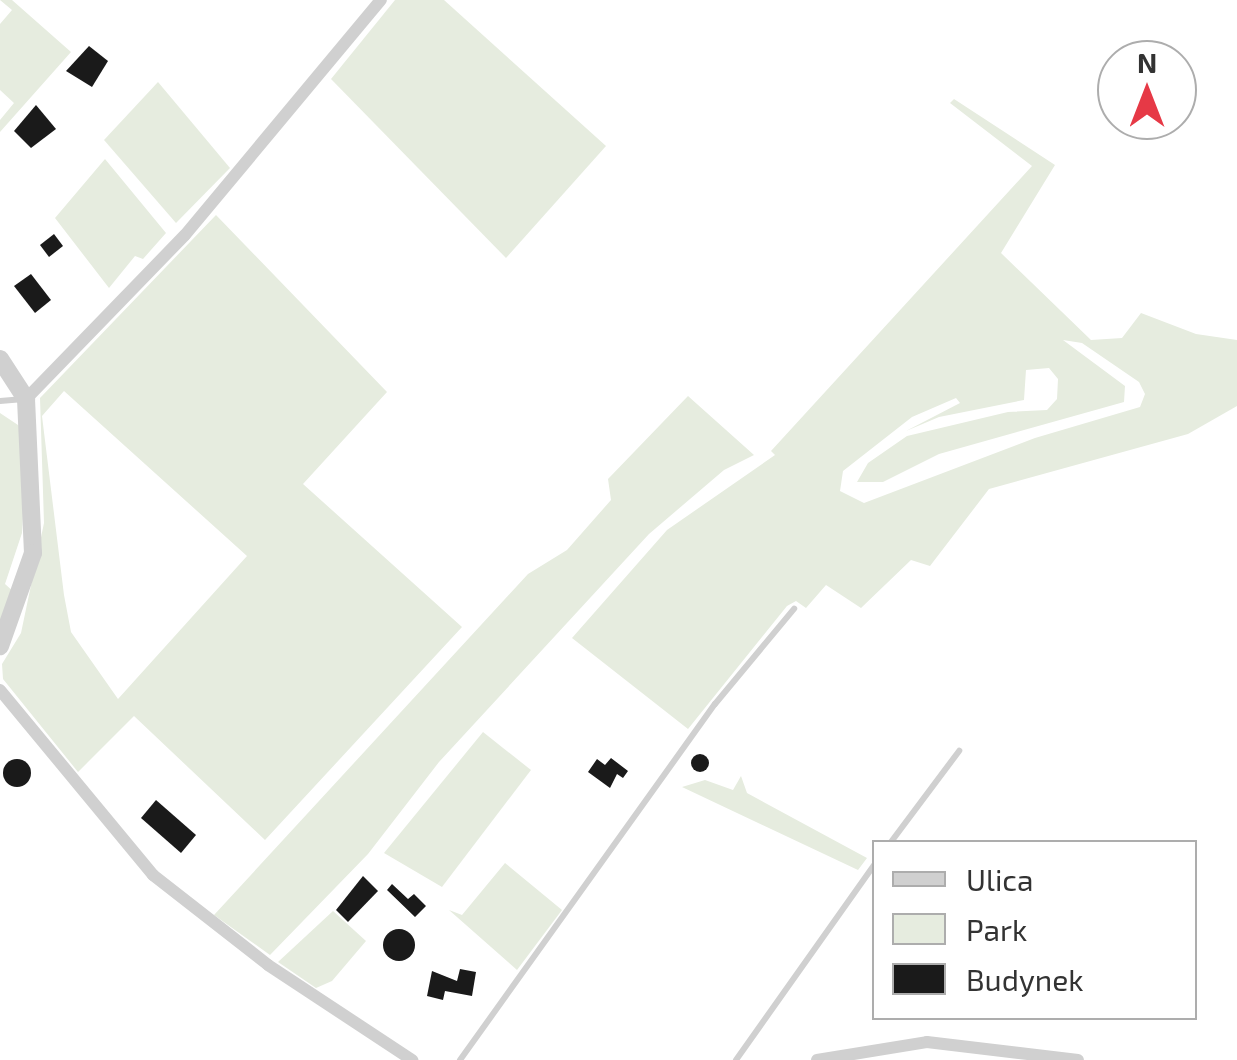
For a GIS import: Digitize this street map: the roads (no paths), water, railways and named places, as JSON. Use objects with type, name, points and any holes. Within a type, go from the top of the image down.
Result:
[{"type":"street","points":[[26,399],[182,239],[381,0]]},
{"type":"street","points":[[0,360],[26,399],[33,552],[0,646]]},
{"type":"street","points":[[0,690],[143,866],[268,965],[412,1060]]},
{"type":"street","points":[[817,1060],[927,1042],[1078,1060]]},
{"type":"lane","points":[[0,402],[26,399]]},
{"type":"lane","points":[[460,1060],[714,704],[794,609]]},
{"type":"lane","points":[[892,840],[959,751]]},
{"type":"lane","points":[[736,1060],[872,868]]}]
